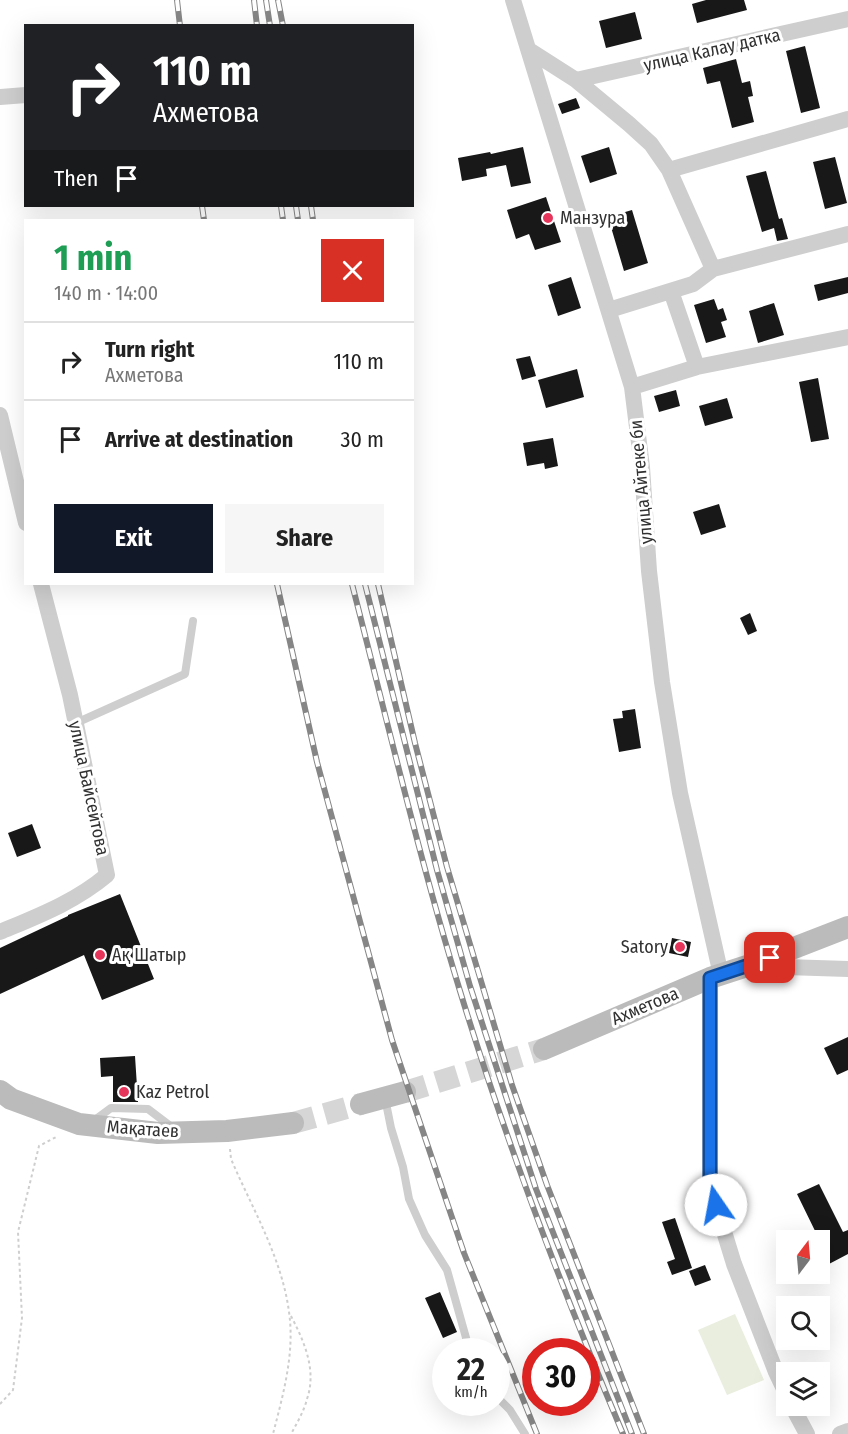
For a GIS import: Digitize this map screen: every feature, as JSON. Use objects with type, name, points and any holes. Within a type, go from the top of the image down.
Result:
[{"type":"main road","name":"Ахметова","points":[[544,1048],[716,977],[848,927]]},
{"type":"main road","name":"Мақатаев","points":[[0,1091],[23,1104],[84,1124],[178,1132],[228,1131],[293,1123]]},
{"type":"main road","points":[[362,1104],[395,1094]]},
{"type":"street","name":"улица Айтеке би","points":[[513,0],[632,387],[664,693],[680,793],[716,977],[710,1186],[734,1264],[776,1372]]},
{"type":"street","name":"улица Калау датка","points":[[576,80],[848,19]]},
{"type":"street","points":[[529,50],[576,80],[651,144],[669,170],[713,269]]},
{"type":"street","points":[[0,97],[24,95]]},
{"type":"street","points":[[669,170],[848,119]]},
{"type":"street","points":[[609,310],[693,284],[713,269],[848,234]]},
{"type":"street","points":[[671,291],[697,368]]},
{"type":"street","points":[[632,387],[697,368],[848,337]]},
{"type":"street","points":[[0,415],[24,515]]},
{"type":"street","name":"улица Байсейтова","points":[[0,932],[70,902],[107,875],[76,723],[41,585]]},
{"type":"street","points":[[750,965],[848,969]]},
{"type":"street","points":[[797,1416],[807,1434]]},
{"type":"street","points":[[840,1434],[848,1431]]},
{"type":"lane","points":[[76,723],[185,674],[193,621]]},
{"type":"lane","points":[[395,1094],[391,1128],[404,1167],[409,1199],[425,1234],[447,1270],[466,1338]]},
{"type":"lane","points":[[0,1107],[23,1104]]},
{"type":"lane","points":[[510,1410],[525,1434]]},
{"type":"path","points":[[0,1404],[13,1390],[22,1318],[18,1232],[39,1146],[84,1124]]},
{"type":"path","points":[[228,1131],[231,1159],[280,1269],[289,1314],[289,1360],[273,1434]]},
{"type":"path","points":[[289,1314],[301,1336],[310,1365],[308,1397],[291,1434]]},
{"type":"shaded area","points":[[735,1314],[764,1380],[727,1395],[698,1330]]},
{"type":"building","points":[[706,0],[744,0],[747,10],[697,23],[692,4]]},
{"type":"building","points":[[635,12],[642,39],[606,48],[599,21]]},
{"type":"building","points":[[805,46],[820,108],[801,113],[786,51]]},
{"type":"building","points":[[736,59],[742,83],[750,81],[753,96],[748,97],[754,122],[732,128],[720,81],[707,84],[703,68]]},
{"type":"building","points":[[576,98],[580,108],[562,114],[558,104]]},
{"type":"building","points":[[523,147],[531,183],[511,187],[506,165],[486,169],[487,176],[462,181],[458,158]]},
{"type":"building","points":[[609,147],[617,174],[590,183],[581,156]]},
{"type":"building","points":[[835,157],[847,203],[825,209],[813,162]]},
{"type":"building","points":[[766,171],[779,219],[782,218],[788,239],[777,241],[774,228],[762,232],[746,176]]},
{"type":"building","points":[[546,197],[561,242],[535,250],[529,234],[516,239],[507,210]]},
{"type":"building","points":[[632,210],[648,263],[624,271],[608,217]]},
{"type":"building","points":[[571,277],[581,308],[558,316],[548,285]]},
{"type":"building","points":[[848,277],[848,293],[818,301],[814,285]]},
{"type":"building","points":[[714,299],[718,310],[723,308],[727,320],[721,322],[726,337],[706,343],[694,305]]},
{"type":"building","points":[[774,303],[784,335],[758,343],[749,311]]},
{"type":"building","points":[[530,356],[536,376],[522,380],[516,359]]},
{"type":"building","points":[[577,369],[584,397],[546,408],[538,380]]},
{"type":"building","points":[[818,378],[829,439],[811,442],[799,382]]},
{"type":"building","points":[[676,390],[680,406],[659,412],[654,396]]},
{"type":"building","points":[[727,398],[733,418],[705,426],[699,406]]},
{"type":"building","points":[[553,438],[558,466],[545,469],[544,463],[527,466],[523,443]]},
{"type":"building","points":[[719,504],[726,527],[701,535],[693,512]]},
{"type":"building","points":[[750,613],[757,631],[748,635],[740,618]]},
{"type":"building","points":[[635,709],[641,748],[619,752],[613,719],[623,718],[622,711]]},
{"type":"building","points":[[32,824],[41,848],[17,857],[8,833]]},
{"type":"building","points":[[120,894],[154,979],[102,1000],[84,955],[0,994],[0,948],[68,915]]},
{"type":"building","name":"Satory","points":[[672,938],[691,942],[688,957],[669,953]]},
{"type":"building","points":[[848,1037],[848,1070],[837,1075],[824,1048]]},
{"type":"building","points":[[135,1056],[138,1102],[113,1102],[113,1076],[101,1077],[100,1058]]},
{"type":"building","points":[[819,1184],[843,1232],[848,1230],[848,1254],[830,1263],[830,1230],[815,1230],[797,1194]]},
{"type":"building","points":[[675,1218],[692,1268],[672,1275],[667,1262],[675,1259],[662,1222]]},
{"type":"building","points":[[705,1265],[711,1280],[695,1286],[689,1271]]},
{"type":"building","points":[[440,1292],[457,1332],[443,1338],[425,1298]]},
{"type":"tunnel","points":[[405,1092],[544,1049]]},
{"type":"tunnel","points":[[293,1123],[361,1104]]},
{"type":"railway","points":[[177,0],[180,24]]},
{"type":"railway","points":[[254,0],[257,24]]},
{"type":"railway","points":[[266,0],[270,24]]},
{"type":"railway","points":[[278,0],[283,24]]},
{"type":"railway","points":[[202,207],[204,219]]},
{"type":"railway","points":[[281,207],[283,219]]},
{"type":"railway","points":[[296,207],[298,219]]},
{"type":"railway","points":[[311,207],[313,219]]},
{"type":"railway","points":[[277,585],[317,762],[392,1040],[464,1253],[537,1434]]},
{"type":"railway","points":[[352,585],[431,890],[496,1104],[578,1325],[623,1434]]},
{"type":"railway","points":[[365,585],[437,870],[470,986],[536,1189],[632,1434]]},
{"type":"railway","points":[[378,585],[447,867],[512,1085],[547,1185],[644,1434]]},
{"type":"place","name":"Манзура","points":[[548,218]]},
{"type":"place","name":"Satory","points":[[680,947]]},
{"type":"place","name":"Ақ Шатыр","points":[[100,955]]},
{"type":"place","name":"Kaz Petrol","points":[[124,1092]]},
{"type":"route","points":[[716,1205],[710,1186],[710,978],[770,958]]}]
